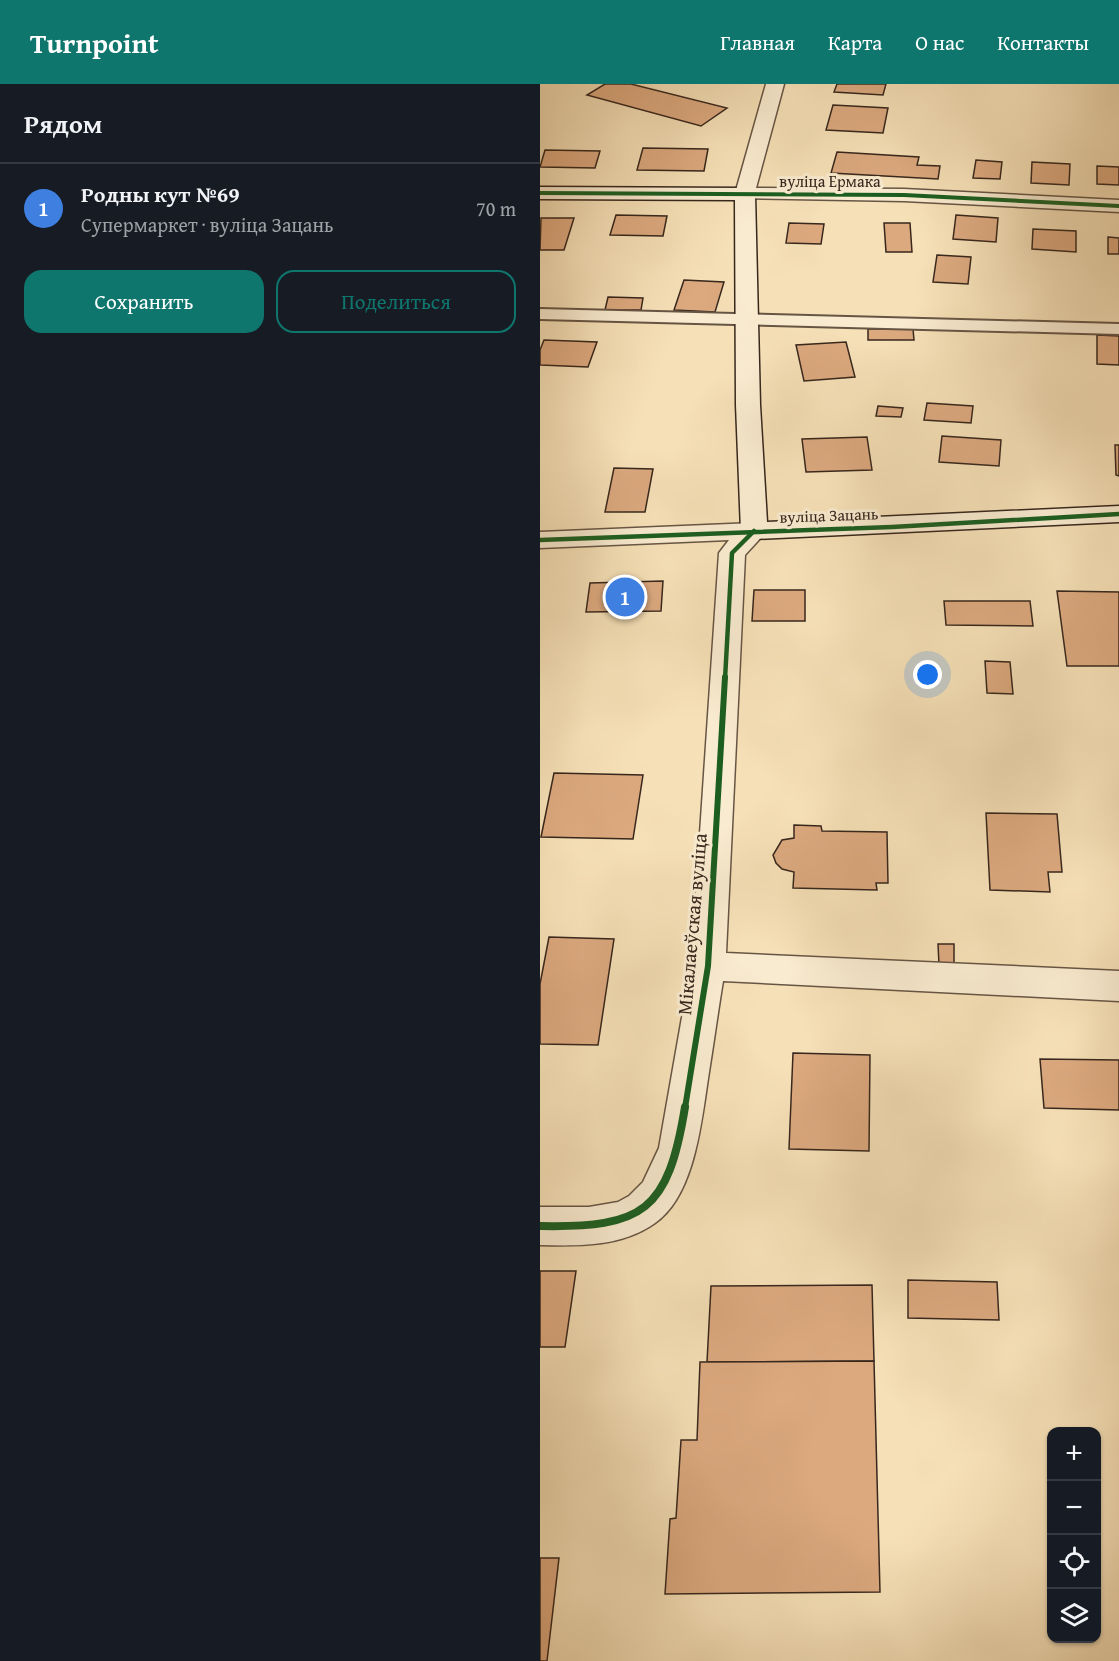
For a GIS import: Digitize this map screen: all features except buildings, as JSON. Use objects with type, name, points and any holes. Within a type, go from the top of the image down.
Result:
[{"type":"street","points":[[754,531],[748,457],[745,194],[775,84]]},
{"type":"street","name":"вуліца Ермака","points":[[540,193],[904,195],[1119,206]]},
{"type":"street","name":"вуліца Зацань","points":[[540,540],[1119,514]]},
{"type":"street","name":"Мікалаеўская вуліца","points":[[540,1226],[606,1226],[639,1214],[665,1184],[678,1148],[708,966],[732,553],[754,531]]},
{"type":"street","name":"Мікалаеўская вуліца","points":[[708,966],[1119,986]]},
{"type":"lane","points":[[540,314],[1119,329]]},
{"type":"cycle path","points":[[540,193],[904,195],[1119,206]]},
{"type":"cycle path","points":[[540,540],[892,527],[1119,514]]},
{"type":"cycle path","points":[[540,1226],[589,1226],[610,1224],[628,1218],[643,1209],[657,1195],[668,1175],[678,1148],[708,966],[732,553],[754,531]]},
{"type":"place","name":"Родны кут №69","points":[[625,597]]}]
